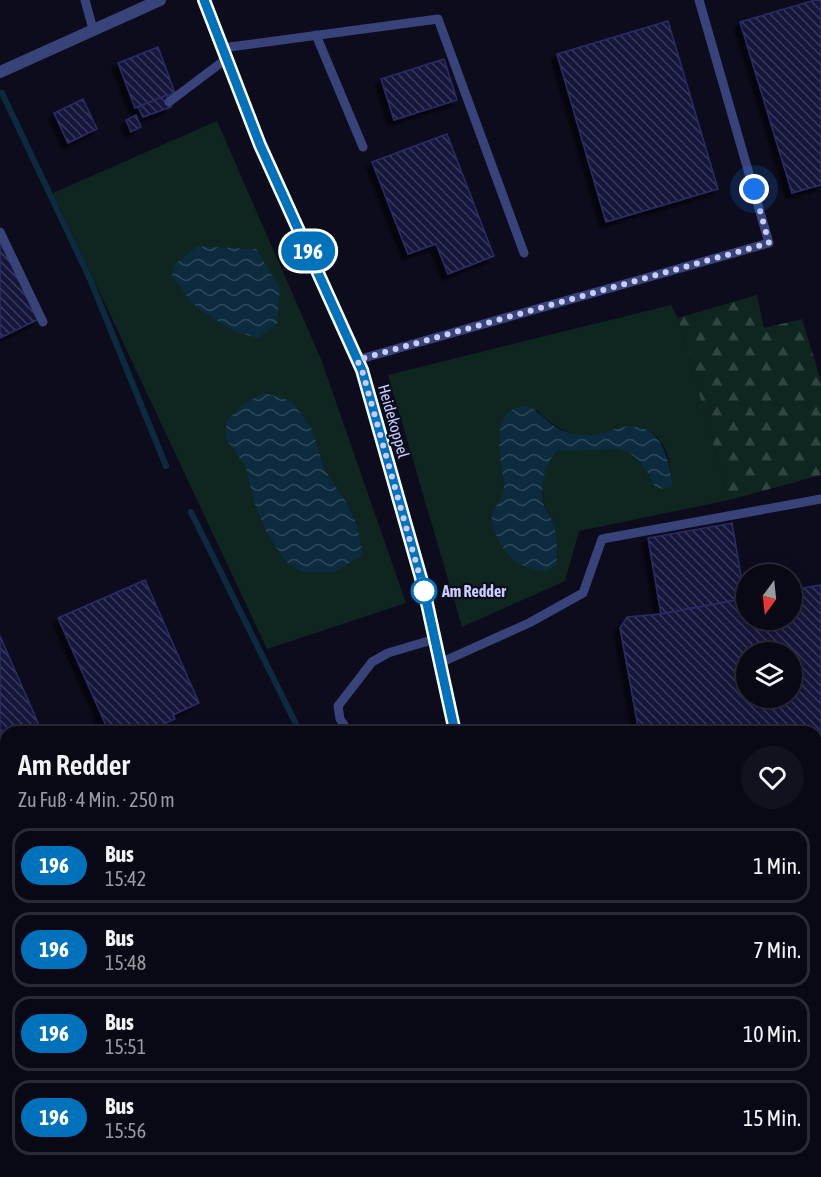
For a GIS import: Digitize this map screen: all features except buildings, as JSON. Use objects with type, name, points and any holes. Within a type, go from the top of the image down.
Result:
[{"type":"street","points":[[0,72],[160,0]]},
{"type":"street","name":"Heidekoppel","points":[[203,0],[260,145],[362,370],[423,585],[454,726]]},
{"type":"lane","points":[[85,0],[93,29]]},
{"type":"lane","points":[[357,360],[769,243],[699,0]]},
{"type":"lane","points":[[169,102],[224,53],[316,35],[438,20],[524,253]]},
{"type":"lane","points":[[316,35],[363,147]]},
{"type":"lane","points":[[0,232],[43,322]]},
{"type":"lane","points":[[440,663],[529,624],[583,593],[602,539],[821,499]]},
{"type":"lane","points":[[345,726],[340,719],[338,706],[372,662],[388,653],[435,639]]},
{"type":"green space","points":[[217,121],[321,359],[406,603],[267,649],[53,193]],"holes":[[[198,246],[256,249],[233,331],[198,309]],[[312,429],[325,470],[347,503],[357,525],[286,562],[266,532],[254,502],[246,468],[225,437]]]},
{"type":"green space","points":[[757,295],[764,328],[802,319],[821,381],[821,475],[729,500],[678,318]]},
{"type":"green space","points":[[671,305],[678,318],[729,500],[579,531],[565,581],[462,627],[388,375]],"holes":[[[537,410],[565,431],[578,435],[596,436],[637,428],[647,430],[655,435],[665,449],[673,485],[655,487],[642,464],[628,451],[566,449],[552,454],[544,475],[544,503],[553,520],[497,504],[504,497],[499,440],[501,428]]]},
{"type":"water","points":[[198,246],[256,249],[280,289],[277,324],[258,338],[233,331],[198,309],[172,277],[174,265]]},
{"type":"water","points":[[264,393],[291,401],[312,429],[325,470],[347,503],[357,525],[363,555],[334,572],[302,572],[286,562],[266,532],[254,502],[246,468],[225,437],[227,421],[243,404]]},
{"type":"water","points":[[527,406],[557,428],[583,435],[619,428],[644,429],[653,434],[665,451],[673,486],[663,489],[655,487],[641,463],[625,451],[618,449],[557,451],[546,469],[543,491],[544,505],[555,532],[556,565],[547,571],[523,566],[501,545],[492,524],[492,518],[493,511],[504,491],[499,438],[501,426],[506,416],[514,409]]},
{"type":"waterway","points":[[2,93],[90,279],[166,466]]},
{"type":"waterway","points":[[191,512],[297,726]]},
{"type":"bus line","name":"196","points":[[204,0],[260,145],[362,370],[423,585],[454,726]]},
{"type":"place","name":"Am Redder","points":[[424,591]]},
{"type":"route","points":[[424,591],[362,370],[357,360],[769,243],[754,189]]}]
